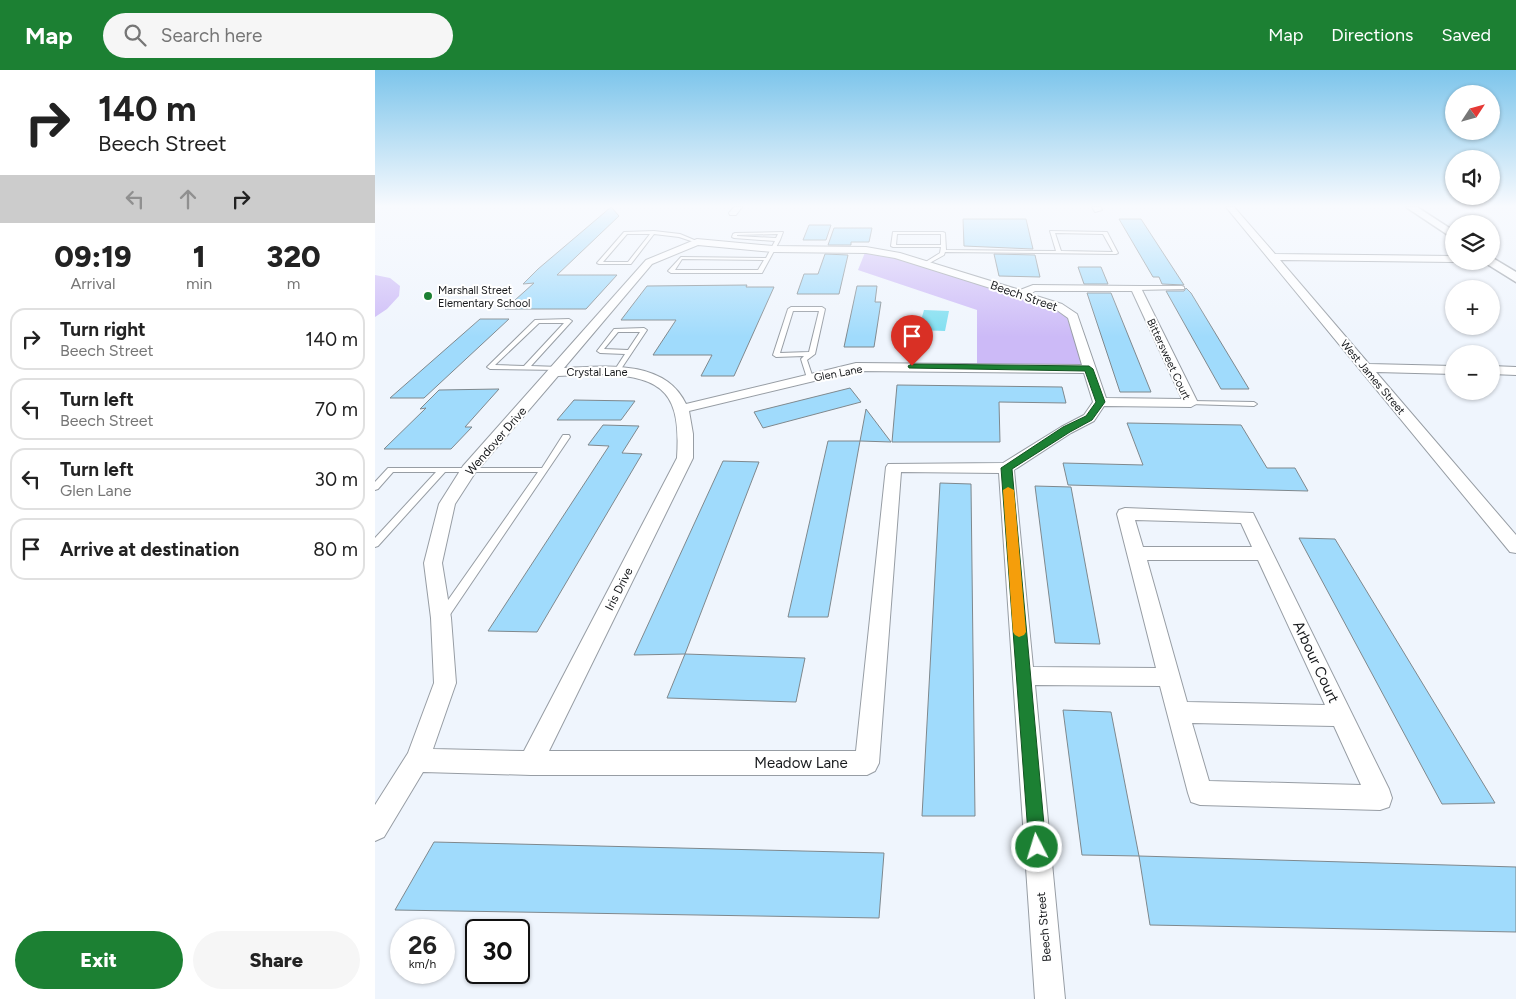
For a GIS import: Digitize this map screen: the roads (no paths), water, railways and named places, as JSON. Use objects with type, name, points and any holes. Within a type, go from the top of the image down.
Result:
[{"type":"street","name":"Wendover Drive","points":[[375,828],[417,760],[445,682],[441,618],[433,562],[447,504],[469,470],[649,262],[677,250]]},
{"type":"street","name":"Beech Street","points":[[868,250],[897,255],[1058,306],[1073,316],[1100,402]]},
{"type":"street","name":"West James Street","points":[[1268,250],[1516,547]]},
{"type":"street","points":[[1274,257],[1445,259]]},
{"type":"street","points":[[1500,267],[1516,278]]},
{"type":"street","points":[[1021,294],[1033,288],[1136,288]]},
{"type":"street","name":"Bittersweet Court","points":[[1100,402],[1191,403],[1136,288]]},
{"type":"street","name":"Glen Lane","points":[[681,410],[856,367],[1089,369]]},
{"type":"street","points":[[1366,368],[1445,370]]},
{"type":"street","name":"Crystal Lane","points":[[557,370],[641,372],[674,393],[681,410]]},
{"type":"street","points":[[1500,370],[1516,371]]},
{"type":"street","points":[[1007,468],[1066,430],[1089,418],[1100,402]]},
{"type":"street","name":"Iris Drive","points":[[531,763],[685,458],[686,432],[681,410]]},
{"type":"street","name":"Meadow Lane","points":[[417,760],[531,763],[867,763],[894,467],[1007,468]]},
{"type":"street","name":"Beech Street","points":[[1007,468],[1050,999]]},
{"type":"street","name":"Arbour Court","points":[[1125,514],[1247,517],[1380,798],[1201,793],[1136,554],[1125,514]]},
{"type":"street","points":[[1136,554],[1265,553]]},
{"type":"street","points":[[1023,676],[1169,677]]},
{"type":"street","points":[[1179,712],[1341,716]]},
{"type":"lane","points":[[610,250],[599,262],[629,263],[639,250]]},
{"type":"lane","points":[[769,250],[681,258],[671,271],[760,272],[773,250]]},
{"type":"lane","points":[[926,264],[935,259],[942,250]]},
{"type":"lane","points":[[1012,250],[1117,253],[1115,250]]},
{"type":"lane","points":[[1136,288],[1182,288]]},
{"type":"lane","points":[[810,378],[804,359],[812,354],[822,309],[791,309],[776,355],[812,354]]},
{"type":"lane","points":[[526,368],[569,321],[537,321],[490,367],[557,370]]},
{"type":"lane","points":[[617,371],[644,330],[616,330],[600,351],[629,352]]},
{"type":"lane","points":[[1191,403],[1254,404]]},
{"type":"lane","points":[[441,618],[566,437]]},
{"type":"lane","points":[[375,487],[391,470],[544,470]]},
{"type":"lane","points":[[375,544],[442,471]]},
{"type":"water","points":[[924,310],[949,311],[945,331],[917,330],[919,322],[905,321],[907,316],[922,317]]},
{"type":"place","name":"Marshall Street Elementary School","points":[[428,296]]}]
